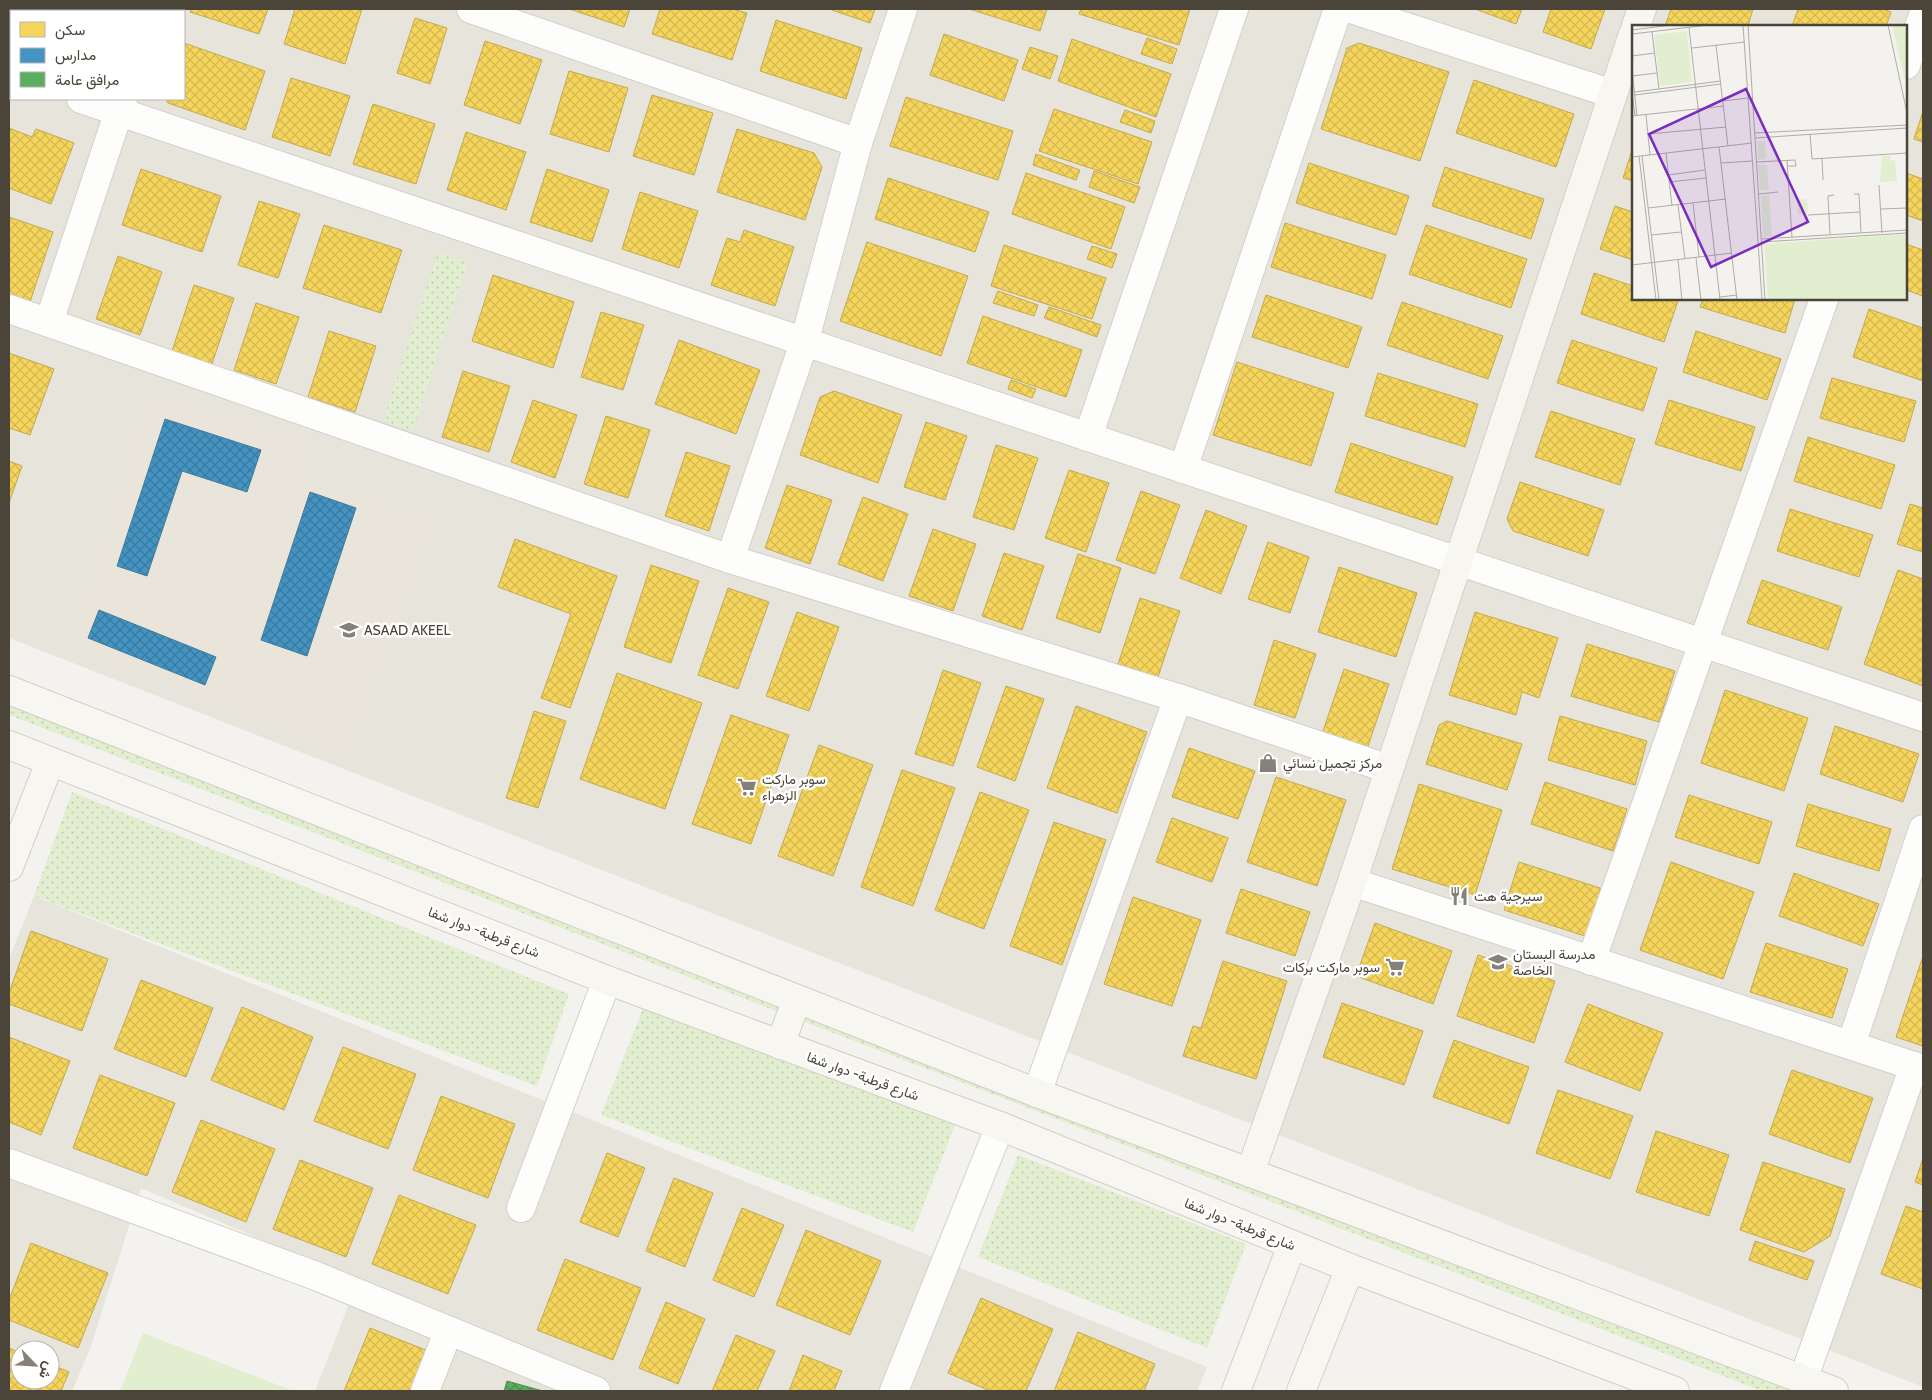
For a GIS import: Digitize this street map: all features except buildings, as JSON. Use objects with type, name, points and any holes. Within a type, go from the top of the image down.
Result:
[{"type":"main road","points":[[1636,25],[1642,9]]},
{"type":"main road","points":[[1250,1173],[1352,882],[1632,37]]},
{"type":"main road","points":[[9,690],[1037,1093],[1834,1391]]},
{"type":"main road","name":"شارع قرطبة- دوار شفا","points":[[11,752],[50,762],[607,980],[1000,1126],[1350,1268],[1675,1391]]},
{"type":"main road","points":[[9,867],[50,762]]},
{"type":"main road","points":[[780,1045],[797,999]]},
{"type":"main road","points":[[1236,1391],[1292,1245]]},
{"type":"main road","points":[[1301,1391],[1350,1268]]},
{"type":"street","points":[[470,9],[858,143]]},
{"type":"street","points":[[730,559],[804,343],[858,143],[903,9]]},
{"type":"street","points":[[1088,437],[1234,9]]},
{"type":"street","points":[[1183,469],[1338,9]]},
{"type":"street","points":[[1351,9],[1613,94]]},
{"type":"street","points":[[1907,62],[1923,15]]},
{"type":"street","points":[[88,100],[121,105],[804,343],[1923,717]]},
{"type":"street","points":[[49,322],[121,105]]},
{"type":"street","points":[[1591,960],[1824,300]]},
{"type":"street","points":[[9,309],[730,559],[1178,698],[1389,769]]},
{"type":"street","points":[[1037,1093],[1178,698]]},
{"type":"street","points":[[1851,1045],[1923,829]]},
{"type":"street","points":[[1352,882],[1919,1068],[1803,1380]]},
{"type":"street","points":[[521,1208],[607,980]]},
{"type":"street","points":[[894,1391],[1000,1126]]},
{"type":"street","points":[[9,1163],[316,1276],[448,1332],[596,1391]]},
{"type":"street","points":[[425,1391],[448,1332]]},
{"type":"shaded area","points":[[9,9],[1923,9],[1923,1387],[9,638]]},
{"type":"shaded area","points":[[150,391],[312,443],[301,475],[435,521],[350,755],[66,648]],"holes":[[[310,493],[356,508],[307,656],[261,640]]]},
{"type":"shaded area","points":[[34,896],[1207,1367],[1197,1391],[315,1391],[358,1281],[141,1188],[90,1349],[72,1391],[9,1391],[9,959]]},
{"type":"green space","points":[[438,252],[468,262],[413,431],[383,421]]},
{"type":"green space","points":[[9,692],[1822,1391],[1762,1391],[9,715]]},
{"type":"green space","points":[[72,792],[569,994],[537,1086],[34,896]]},
{"type":"green space","points":[[644,1006],[955,1125],[913,1232],[601,1115]]},
{"type":"green space","points":[[1018,1155],[1246,1244],[1207,1348],[978,1257]]},
{"type":"green space","points":[[143,1333],[294,1391],[120,1391]]},
{"type":"place","name":"ASAAD AKEEL","points":[[349,630]]},
{"type":"place","name":"مركز تجميل نسائي","points":[[1268,763]]},
{"type":"place","name":"سوبر ماركت الزهراء","points":[[747,787]]},
{"type":"place","name":"سيرجية هت","points":[[1459,896]]},
{"type":"place","name":"مدرسة البستان الخاصة","points":[[1498,962]]},
{"type":"place","name":"سوبر ماركت بركات","points":[[1395,967]]}]
